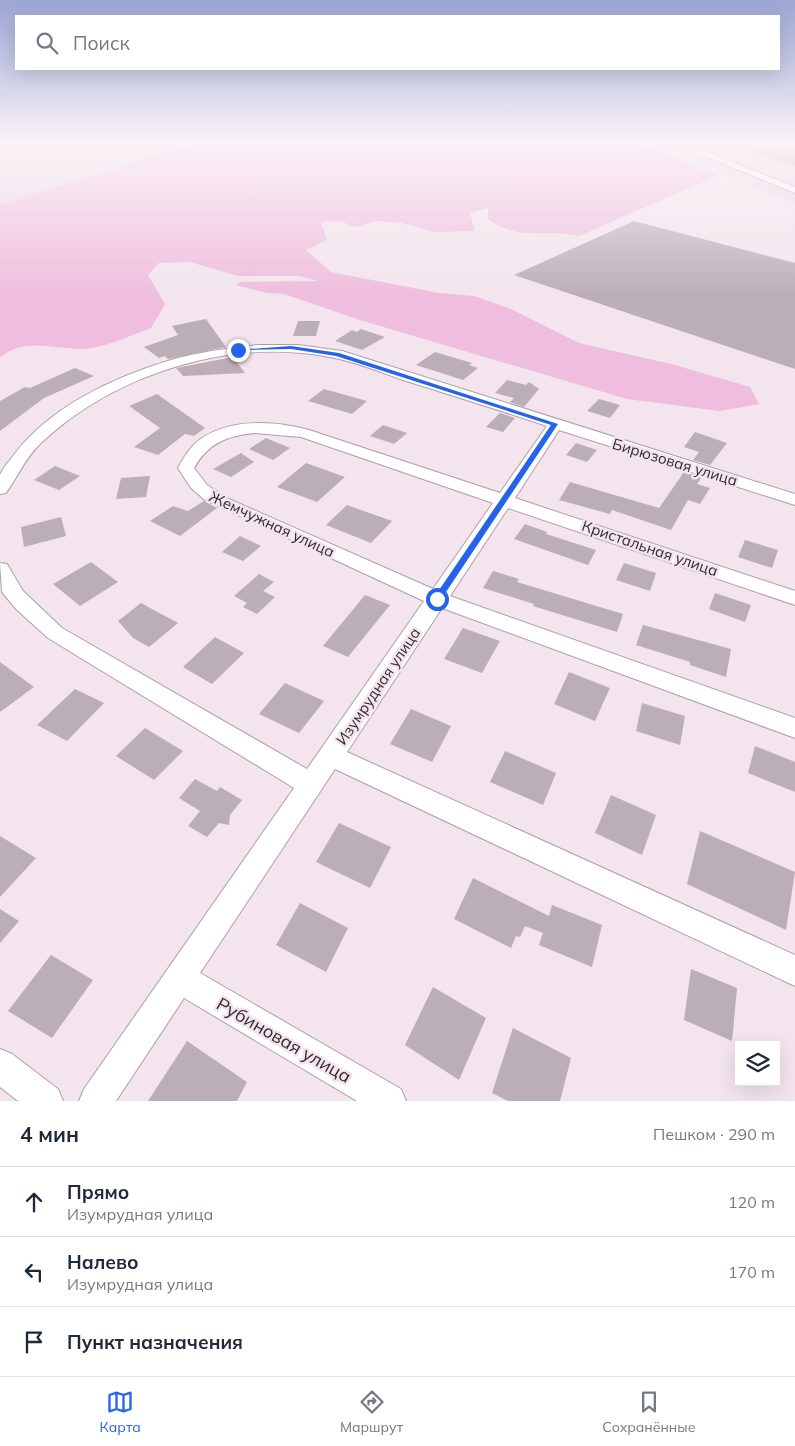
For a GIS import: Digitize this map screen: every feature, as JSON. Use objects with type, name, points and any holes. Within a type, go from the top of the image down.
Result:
[{"type":"street","points":[[0,489],[14,465],[35,440],[93,400],[158,369],[238,350],[291,348],[337,354],[555,424]]},
{"type":"street","name":"Изумрудная улица","points":[[96,1101],[555,424]]},
{"type":"street","name":"Бирюзовая улица","points":[[555,424],[795,500]]},
{"type":"street","name":"Жемчужная улица","points":[[437,599],[223,503],[201,491],[191,481],[186,468],[190,456],[203,444],[234,430],[256,427],[281,429],[304,433],[505,499]]},
{"type":"street","name":"Кристальная улица","points":[[505,499],[795,598]]},
{"type":"street","points":[[0,569],[2,577],[24,605],[55,632],[311,785]]},
{"type":"street","points":[[437,599],[795,728]]},
{"type":"street","points":[[331,756],[795,971]]},
{"type":"street","name":"Рубиновая улица","points":[[179,978],[389,1101]]},
{"type":"street","points":[[0,1066],[46,1101]]},
{"type":"shaded area","points":[[0,193],[37,193],[0,205]]},
{"type":"shaded area","points":[[37,193],[677,193],[579,236],[511,230],[499,226],[488,219],[488,208],[470,213],[475,231],[435,232],[402,223],[376,221],[355,227],[340,221],[321,222],[327,240],[306,250],[331,272],[439,293],[474,296],[511,309],[579,343],[675,365],[750,387],[759,404],[720,411],[627,399],[360,320],[284,294],[267,293],[236,285],[240,282],[319,281],[299,276],[238,276],[190,262],[159,263],[148,275],[165,304],[151,328],[99,347],[80,349],[44,346],[21,347],[10,351],[0,358],[0,205]]},
{"type":"shaded area","points":[[771,193],[795,193],[795,203]]},
{"type":"building","points":[[634,221],[795,263],[795,369],[514,275]]},
{"type":"building","points":[[206,319],[226,347],[168,359],[165,356],[159,358],[144,347],[178,335],[172,326]]},
{"type":"building","points":[[298,321],[320,321],[316,336],[293,336]]},
{"type":"building","points":[[361,329],[385,337],[362,350],[335,341],[352,330],[357,332]]},
{"type":"building","points":[[435,352],[472,363],[469,365],[478,368],[463,380],[416,365]]},
{"type":"building","points":[[233,357],[245,373],[183,376],[176,368]]},
{"type":"building","points":[[75,368],[94,376],[44,398],[0,431],[0,401],[25,387],[30,388]]},
{"type":"building","points":[[507,380],[526,385],[529,382],[539,389],[524,407],[510,402],[514,398],[495,393]]},
{"type":"building","points":[[324,389],[367,401],[352,414],[308,401]]},
{"type":"building","points":[[157,394],[205,428],[194,436],[185,434],[158,455],[134,447],[160,428],[129,406]]},
{"type":"building","points":[[599,399],[620,405],[610,418],[587,411]]},
{"type":"building","points":[[500,413],[515,418],[503,432],[486,427]]},
{"type":"building","points":[[383,425],[407,433],[394,444],[370,436]]},
{"type":"building","points":[[695,432],[727,443],[710,465],[693,460],[699,452],[684,447]]},
{"type":"building","points":[[266,438],[290,448],[273,460],[249,449]]},
{"type":"building","points":[[576,443],[597,450],[587,462],[566,455]]},
{"type":"building","points":[[241,453],[254,462],[231,477],[213,469]]},
{"type":"building","points":[[306,463],[345,477],[317,502],[277,487]]},
{"type":"building","points":[[55,466],[80,476],[59,490],[34,480]]},
{"type":"building","points":[[684,472],[702,477],[697,484],[710,488],[700,504],[688,500],[671,530],[612,510],[610,514],[559,500],[570,482],[659,508]]},
{"type":"building","points":[[150,476],[146,497],[116,499],[121,478]]},
{"type":"building","points":[[204,501],[217,508],[180,536],[150,521],[173,506],[188,511]]},
{"type":"building","points":[[347,505],[392,521],[371,543],[326,525]]},
{"type":"building","points":[[61,517],[66,536],[24,547],[21,527]]},
{"type":"building","points":[[525,524],[547,532],[546,534],[596,550],[588,565],[514,539]]},
{"type":"building","points":[[240,536],[261,546],[243,561],[222,552]]},
{"type":"building","points":[[745,540],[778,550],[772,568],[738,557]]},
{"type":"building","points":[[91,562],[118,582],[80,606],[53,584]]},
{"type":"building","points":[[624,563],[656,573],[650,591],[616,580]]},
{"type":"building","points":[[493,571],[519,579],[517,582],[623,614],[617,632],[533,606],[534,604],[483,588]]},
{"type":"building","points":[[259,574],[274,582],[263,591],[275,597],[257,614],[243,607],[247,603],[234,596]]},
{"type":"building","points":[[715,593],[751,605],[745,622],[709,609]]},
{"type":"building","points":[[365,595],[390,605],[348,657],[323,646]]},
{"type":"building","points":[[141,603],[178,623],[149,647],[133,638],[118,621]]},
{"type":"building","points":[[643,625],[731,649],[726,677],[690,665],[690,662],[636,645]]},
{"type":"building","points":[[463,628],[500,641],[482,673],[444,659]]},
{"type":"building","points":[[215,637],[244,653],[212,684],[183,667]]},
{"type":"building","points":[[0,662],[34,687],[0,712]]},
{"type":"building","points":[[569,672],[610,688],[595,721],[554,704]]},
{"type":"building","points":[[285,683],[324,701],[299,733],[259,714]]},
{"type":"building","points":[[75,689],[104,703],[67,741],[37,725]]},
{"type":"building","points":[[642,703],[685,716],[680,745],[636,731]]},
{"type":"building","points":[[411,709],[451,726],[432,762],[390,744]]},
{"type":"building","points":[[145,728],[183,751],[154,780],[116,756]]},
{"type":"building","points":[[755,746],[795,762],[795,792],[748,773]]},
{"type":"building","points":[[505,751],[556,773],[543,805],[490,782]]},
{"type":"building","points":[[195,779],[217,791],[220,787],[242,800],[230,815],[229,825],[219,823],[207,837],[188,826],[200,811],[179,798]]},
{"type":"building","points":[[611,795],[656,815],[642,855],[595,833]]},
{"type":"building","points":[[339,823],[391,847],[370,888],[316,862]]},
{"type":"building","points":[[700,831],[795,872],[786,930],[687,884]]},
{"type":"building","points":[[0,836],[36,858],[0,897]]},
{"type":"building","points":[[473,878],[549,916],[552,905],[602,925],[592,967],[539,945],[543,933],[525,926],[520,937],[516,936],[511,948],[454,919]]},
{"type":"building","points":[[300,903],[348,928],[326,972],[276,945]]},
{"type":"building","points":[[0,909],[19,921],[0,943]]},
{"type":"building","points":[[51,955],[93,980],[52,1038],[8,1011]]},
{"type":"building","points":[[691,969],[737,988],[732,1041],[684,1020]]},
{"type":"building","points":[[433,987],[486,1018],[459,1080],[405,1045]]},
{"type":"building","points":[[513,1028],[571,1058],[560,1101],[508,1101],[492,1093]]},
{"type":"building","points":[[187,1041],[247,1082],[237,1101],[148,1101]]},
{"type":"route","points":[[238,350],[264,347],[291,348],[337,354],[555,424],[437,599]]}]
